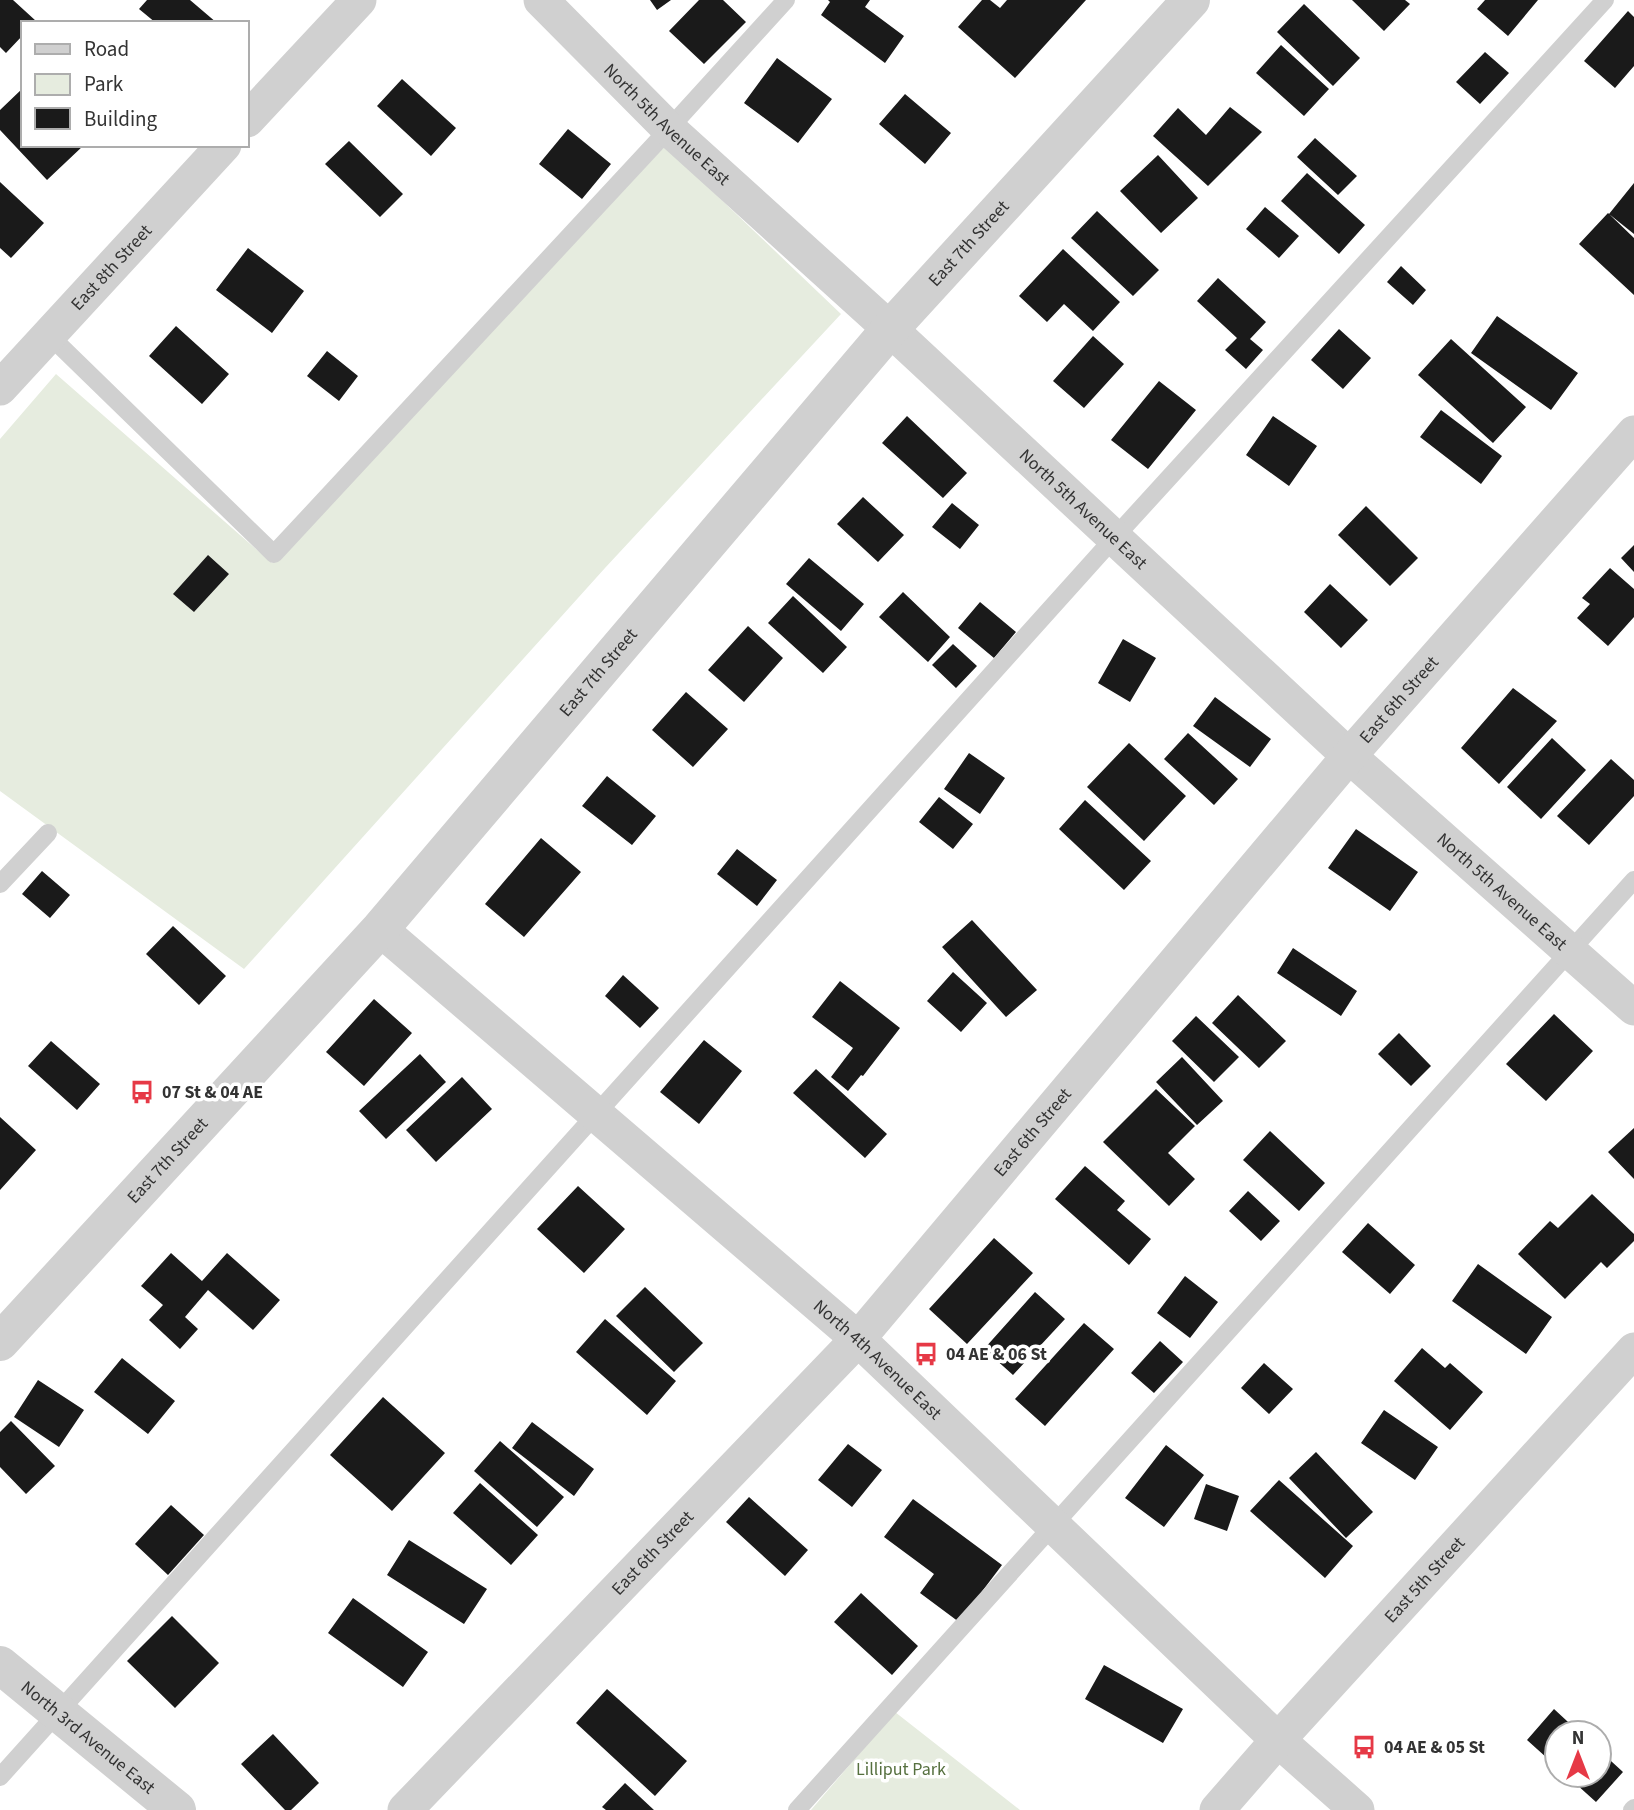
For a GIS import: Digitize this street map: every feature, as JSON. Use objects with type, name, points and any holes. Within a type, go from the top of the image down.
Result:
[{"type":"street","points":[[248,119],[359,0]]},
{"type":"street","name":"North 5th Avenue East","points":[[541,0],[669,129],[1349,755],[1634,1008]]},
{"type":"street","name":"East 7th Street","points":[[0,1342],[380,929],[890,330],[1191,0]]},
{"type":"street","name":"East 8th Street","points":[[0,388],[222,147]]},
{"type":"street","name":"East 6th Street","points":[[405,1810],[858,1339],[1349,755],[1634,433]]},
{"type":"street","name":"North 4th Avenue East","points":[[380,929],[858,1339],[1278,1740],[1357,1810]]},
{"type":"street","name":"East 5th Street","points":[[1217,1810],[1634,1350]]},
{"type":"street","name":"North 3rd Avenue East","points":[[0,1665],[177,1810]]},
{"type":"lane","points":[[48,334],[274,554],[786,0]]},
{"type":"lane","points":[[0,1777],[1114,538],[1605,0]]},
{"type":"lane","points":[[0,884],[48,833]]},
{"type":"lane","points":[[797,1810],[1634,880]]},
{"type":"green space","points":[[665,146],[841,314],[605,568],[244,969],[0,791],[0,439],[56,374],[272,563]]},
{"type":"green space","name":"Lilliput Park","points":[[895,1712],[1020,1810],[811,1810]]},
{"type":"building","points":[[0,0],[13,0],[36,21],[21,21],[21,37],[6,53],[0,47]]},
{"type":"building","points":[[147,0],[190,0],[215,21],[154,21],[139,9]]},
{"type":"building","points":[[650,0],[671,0],[657,10]]},
{"type":"building","points":[[699,0],[723,0],[746,22],[704,64],[669,31]]},
{"type":"building","points":[[828,0],[870,0],[865,7],[904,36],[885,63],[821,15],[830,2]]},
{"type":"building","points":[[982,0],[990,0],[1000,8],[1007,0],[1086,0],[1015,78],[958,27]]},
{"type":"building","points":[[1352,0],[1405,0],[1410,4],[1384,31]]},
{"type":"building","points":[[1485,0],[1538,0],[1508,36],[1477,9]]},
{"type":"building","points":[[1304,4],[1360,58],[1333,86],[1277,32]]},
{"type":"building","points":[[1628,11],[1634,17],[1634,66],[1615,88],[1584,61]]},
{"type":"building","points":[[1281,45],[1329,89],[1304,116],[1256,73]]},
{"type":"building","points":[[1485,52],[1509,73],[1480,104],[1456,82]]},
{"type":"building","points":[[777,58],[832,99],[798,143],[744,103]]},
{"type":"building","points":[[402,79],[456,128],[431,156],[377,106]]},
{"type":"building","points":[[21,90],[21,147],[82,147],[47,180],[0,130],[0,110]]},
{"type":"building","points":[[905,94],[951,133],[925,164],[879,124]]},
{"type":"building","points":[[1230,107],[1262,132],[1208,186],[1153,136],[1178,108],[1206,135]]},
{"type":"building","points":[[568,129],[611,164],[582,199],[539,164]]},
{"type":"building","points":[[1315,138],[1357,176],[1338,195],[1297,157]]},
{"type":"building","points":[[349,141],[403,194],[380,217],[325,164]]},
{"type":"building","points":[[1158,155],[1198,198],[1161,233],[1120,191]]},
{"type":"building","points":[[1307,173],[1365,225],[1339,254],[1281,201]]},
{"type":"building","points":[[0,182],[44,223],[11,258],[0,248]]},
{"type":"building","points":[[1634,183],[1634,234],[1609,214]]},
{"type":"building","points":[[1265,207],[1299,236],[1279,258],[1246,229]]},
{"type":"building","points":[[1097,211],[1159,270],[1133,296],[1071,238]]},
{"type":"building","points":[[1608,213],[1634,238],[1634,295],[1579,244]]},
{"type":"building","points":[[248,248],[304,291],[272,333],[216,290]]},
{"type":"building","points":[[1063,249],[1120,302],[1093,331],[1064,304],[1047,322],[1019,296]]},
{"type":"building","points":[[1401,266],[1426,290],[1413,305],[1387,282]]},
{"type":"building","points":[[1218,278],[1266,322],[1250,339],[1263,350],[1246,369],[1225,350],[1237,338],[1197,301]]},
{"type":"building","points":[[1497,316],[1578,373],[1551,410],[1471,353]]},
{"type":"building","points":[[176,326],[229,374],[202,404],[149,356]]},
{"type":"building","points":[[1339,329],[1371,358],[1343,389],[1311,360]]},
{"type":"building","points":[[1093,336],[1124,364],[1084,408],[1053,381]]},
{"type":"building","points":[[1451,339],[1526,407],[1493,443],[1418,375]]},
{"type":"building","points":[[327,351],[358,376],[339,401],[307,376]]},
{"type":"building","points":[[1159,381],[1196,410],[1148,469],[1111,440]]},
{"type":"building","points":[[1441,410],[1502,456],[1481,484],[1420,437]]},
{"type":"building","points":[[907,416],[967,473],[943,498],[882,443]]},
{"type":"building","points":[[1273,416],[1317,446],[1289,486],[1246,455]]},
{"type":"building","points":[[863,497],[904,535],[878,562],[837,524]]},
{"type":"building","points":[[952,503],[979,525],[960,549],[932,527]]},
{"type":"building","points":[[1366,506],[1418,558],[1390,586],[1338,535]]},
{"type":"building","points":[[1634,545],[1634,572],[1621,558]]},
{"type":"building","points":[[208,555],[229,574],[194,612],[173,594]]},
{"type":"building","points":[[809,558],[864,604],[841,631],[786,584]]},
{"type":"building","points":[[1610,568],[1634,589],[1634,617],[1608,646],[1577,618],[1590,604],[1582,598]]},
{"type":"building","points":[[1330,584],[1368,620],[1341,648],[1304,612]]},
{"type":"building","points":[[903,592],[950,637],[928,662],[879,617]]},
{"type":"building","points":[[793,596],[847,647],[823,673],[768,623]]},
{"type":"building","points":[[980,602],[1016,632],[994,658],[958,628]]},
{"type":"building","points":[[748,626],[783,658],[744,702],[708,670]]},
{"type":"building","points":[[1123,639],[1156,658],[1130,702],[1098,683]]},
{"type":"building","points":[[953,644],[977,666],[956,688],[932,665]]},
{"type":"building","points":[[1513,688],[1557,721],[1499,784],[1461,748]]},
{"type":"building","points":[[686,692],[728,729],[693,767],[652,730]]},
{"type":"building","points":[[1215,697],[1271,739],[1250,767],[1193,726]]},
{"type":"building","points":[[1188,733],[1238,779],[1214,805],[1164,759]]},
{"type":"building","points":[[1552,738],[1586,770],[1541,819],[1507,787]]},
{"type":"building","points":[[1129,743],[1186,796],[1144,841],[1087,787]]},
{"type":"building","points":[[969,753],[1005,778],[980,814],[944,789]]},
{"type":"building","points":[[1611,759],[1634,780],[1634,796],[1589,845],[1557,816]]},
{"type":"building","points":[[607,776],[656,816],[632,845],[582,806]]},
{"type":"building","points":[[939,797],[973,824],[953,849],[919,822]]},
{"type":"building","points":[[1085,800],[1151,861],[1124,890],[1059,829]]},
{"type":"building","points":[[1356,829],[1418,872],[1390,911],[1328,868]]},
{"type":"building","points":[[541,838],[581,872],[524,937],[485,904]]},
{"type":"building","points":[[737,849],[777,880],[757,906],[717,874]]},
{"type":"building","points":[[42,871],[70,895],[50,918],[22,894]]},
{"type":"building","points":[[972,920],[1037,990],[1006,1017],[942,947]]},
{"type":"building","points":[[173,926],[226,976],[199,1005],[146,954]]},
{"type":"building","points":[[1293,948],[1357,991],[1341,1016],[1277,973]]},
{"type":"building","points":[[953,972],[987,1003],[961,1032],[927,1001]]},
{"type":"building","points":[[623,975],[659,1008],[640,1028],[605,996]]},
{"type":"building","points":[[840,981],[900,1028],[848,1091],[831,1077],[853,1048],[812,1017]]},
{"type":"building","points":[[1238,995],[1286,1041],[1259,1068],[1212,1023]]},
{"type":"building","points":[[374,999],[412,1033],[364,1086],[326,1052]]},
{"type":"building","points":[[1554,1014],[1593,1051],[1546,1101],[1506,1064]]},
{"type":"building","points":[[1196,1016],[1239,1057],[1214,1082],[1172,1041]]},
{"type":"building","points":[[1399,1033],[1431,1066],[1411,1086],[1378,1054]]},
{"type":"building","points":[[704,1040],[742,1071],[699,1124],[660,1092]]},
{"type":"building","points":[[51,1041],[100,1084],[77,1110],[28,1066]]},
{"type":"building","points":[[420,1054],[446,1082],[386,1139],[359,1111]]},
{"type":"building","points":[[1182,1057],[1223,1101],[1197,1125],[1156,1082]]},
{"type":"building","points":[[816,1069],[887,1134],[865,1158],[793,1093]]},
{"type":"building","points":[[462,1077],[492,1109],[436,1162],[406,1130]]},
{"type":"building","points":[[1156,1089],[1195,1126],[1168,1153],[1195,1179],[1169,1206],[1103,1142]]},
{"type":"building","points":[[0,1117],[36,1150],[0,1190]]},
{"type":"building","points":[[1634,1128],[1634,1179],[1608,1152]]},
{"type":"building","points":[[1270,1131],[1325,1183],[1299,1211],[1243,1160]]},
{"type":"building","points":[[1085,1166],[1125,1201],[1117,1210],[1151,1239],[1129,1265],[1055,1199]]},
{"type":"building","points":[[578,1186],[625,1229],[584,1273],[537,1229]]},
{"type":"building","points":[[1248,1191],[1280,1221],[1261,1241],[1229,1211]]},
{"type":"building","points":[[1592,1194],[1634,1234],[1634,1241],[1607,1268],[1601,1262],[1565,1299],[1518,1254],[1550,1221],[1558,1228]]},
{"type":"building","points":[[1368,1223],[1415,1265],[1390,1294],[1342,1252]]},
{"type":"building","points":[[994,1238],[1033,1273],[967,1344],[929,1309]]},
{"type":"building","points":[[171,1253],[202,1281],[227,1253],[280,1300],[253,1330],[208,1290],[185,1317],[198,1329],[180,1349],[149,1320],[163,1305],[141,1286]]},
{"type":"building","points":[[1478,1264],[1552,1317],[1526,1354],[1452,1301]]},
{"type":"building","points":[[1185,1276],[1218,1302],[1190,1338],[1157,1313]]},
{"type":"building","points":[[645,1287],[703,1343],[674,1372],[616,1316]]},
{"type":"building","points":[[1035,1292],[1065,1319],[1013,1375],[984,1349]]},
{"type":"building","points":[[605,1319],[676,1381],[647,1415],[576,1352]]},
{"type":"building","points":[[1084,1323],[1114,1349],[1045,1426],[1015,1399]]},
{"type":"building","points":[[1160,1341],[1183,1362],[1154,1393],[1131,1373]]},
{"type":"building","points":[[1422,1348],[1445,1368],[1450,1363],[1483,1392],[1450,1430],[1394,1381]]},
{"type":"building","points":[[122,1358],[175,1401],[148,1434],[94,1392]]},
{"type":"building","points":[[1264,1363],[1293,1389],[1269,1414],[1241,1388]]},
{"type":"building","points":[[38,1380],[84,1410],[59,1447],[14,1417]]},
{"type":"building","points":[[383,1397],[445,1453],[392,1511],[330,1455]]},
{"type":"building","points":[[1384,1410],[1438,1447],[1415,1480],[1361,1443]]},
{"type":"building","points":[[11,1421],[55,1466],[26,1494],[0,1467],[0,1432]]},
{"type":"building","points":[[532,1422],[594,1469],[574,1496],[512,1448]]},
{"type":"building","points":[[500,1441],[564,1497],[537,1527],[474,1471]]},
{"type":"building","points":[[848,1444],[882,1470],[852,1507],[818,1480]]},
{"type":"building","points":[[1166,1445],[1204,1475],[1164,1527],[1125,1498]]},
{"type":"building","points":[[1316,1452],[1373,1512],[1346,1538],[1289,1478]]},
{"type":"building","points":[[1279,1480],[1353,1546],[1325,1578],[1250,1511]]},
{"type":"building","points":[[480,1483],[538,1535],[511,1565],[453,1513]]},
{"type":"building","points":[[1206,1484],[1239,1496],[1227,1531],[1194,1519]]},
{"type":"building","points":[[749,1497],[808,1550],[785,1576],[726,1522]]},
{"type":"building","points":[[913,1499],[1002,1565],[959,1622],[920,1593],[934,1574],[884,1537]]},
{"type":"building","points":[[171,1505],[204,1535],[168,1575],[135,1544]]},
{"type":"building","points":[[409,1540],[487,1589],[464,1624],[387,1575]]},
{"type":"building","points":[[861,1593],[918,1646],[892,1675],[834,1622]]},
{"type":"building","points":[[353,1598],[428,1652],[403,1687],[328,1633]]},
{"type":"building","points":[[172,1616],[219,1663],[175,1708],[127,1661]]},
{"type":"building","points":[[1104,1665],[1183,1709],[1163,1743],[1085,1699]]},
{"type":"building","points":[[607,1689],[687,1761],[655,1796],[576,1723]]},
{"type":"building","points":[[1554,1709],[1565,1719],[1545,1719]]},
{"type":"building","points":[[1543,1722],[1543,1754],[1527,1740]]},
{"type":"building","points":[[273,1734],[319,1783],[291,1810],[285,1810],[241,1764]]},
{"type":"building","points":[[1613,1763],[1623,1772],[1613,1783]]},
{"type":"building","points":[[625,1783],[654,1810],[606,1810],[602,1807]]},
{"type":"building","points":[[1582,1789],[1608,1789],[1596,1802]]},
{"type":"place","name":"07 St & 04 AE","points":[[142,1092]]},
{"type":"place","name":"04 AE & 06 St","points":[[926,1354]]},
{"type":"place","name":"04 AE & 05 St","points":[[1364,1747]]}]
